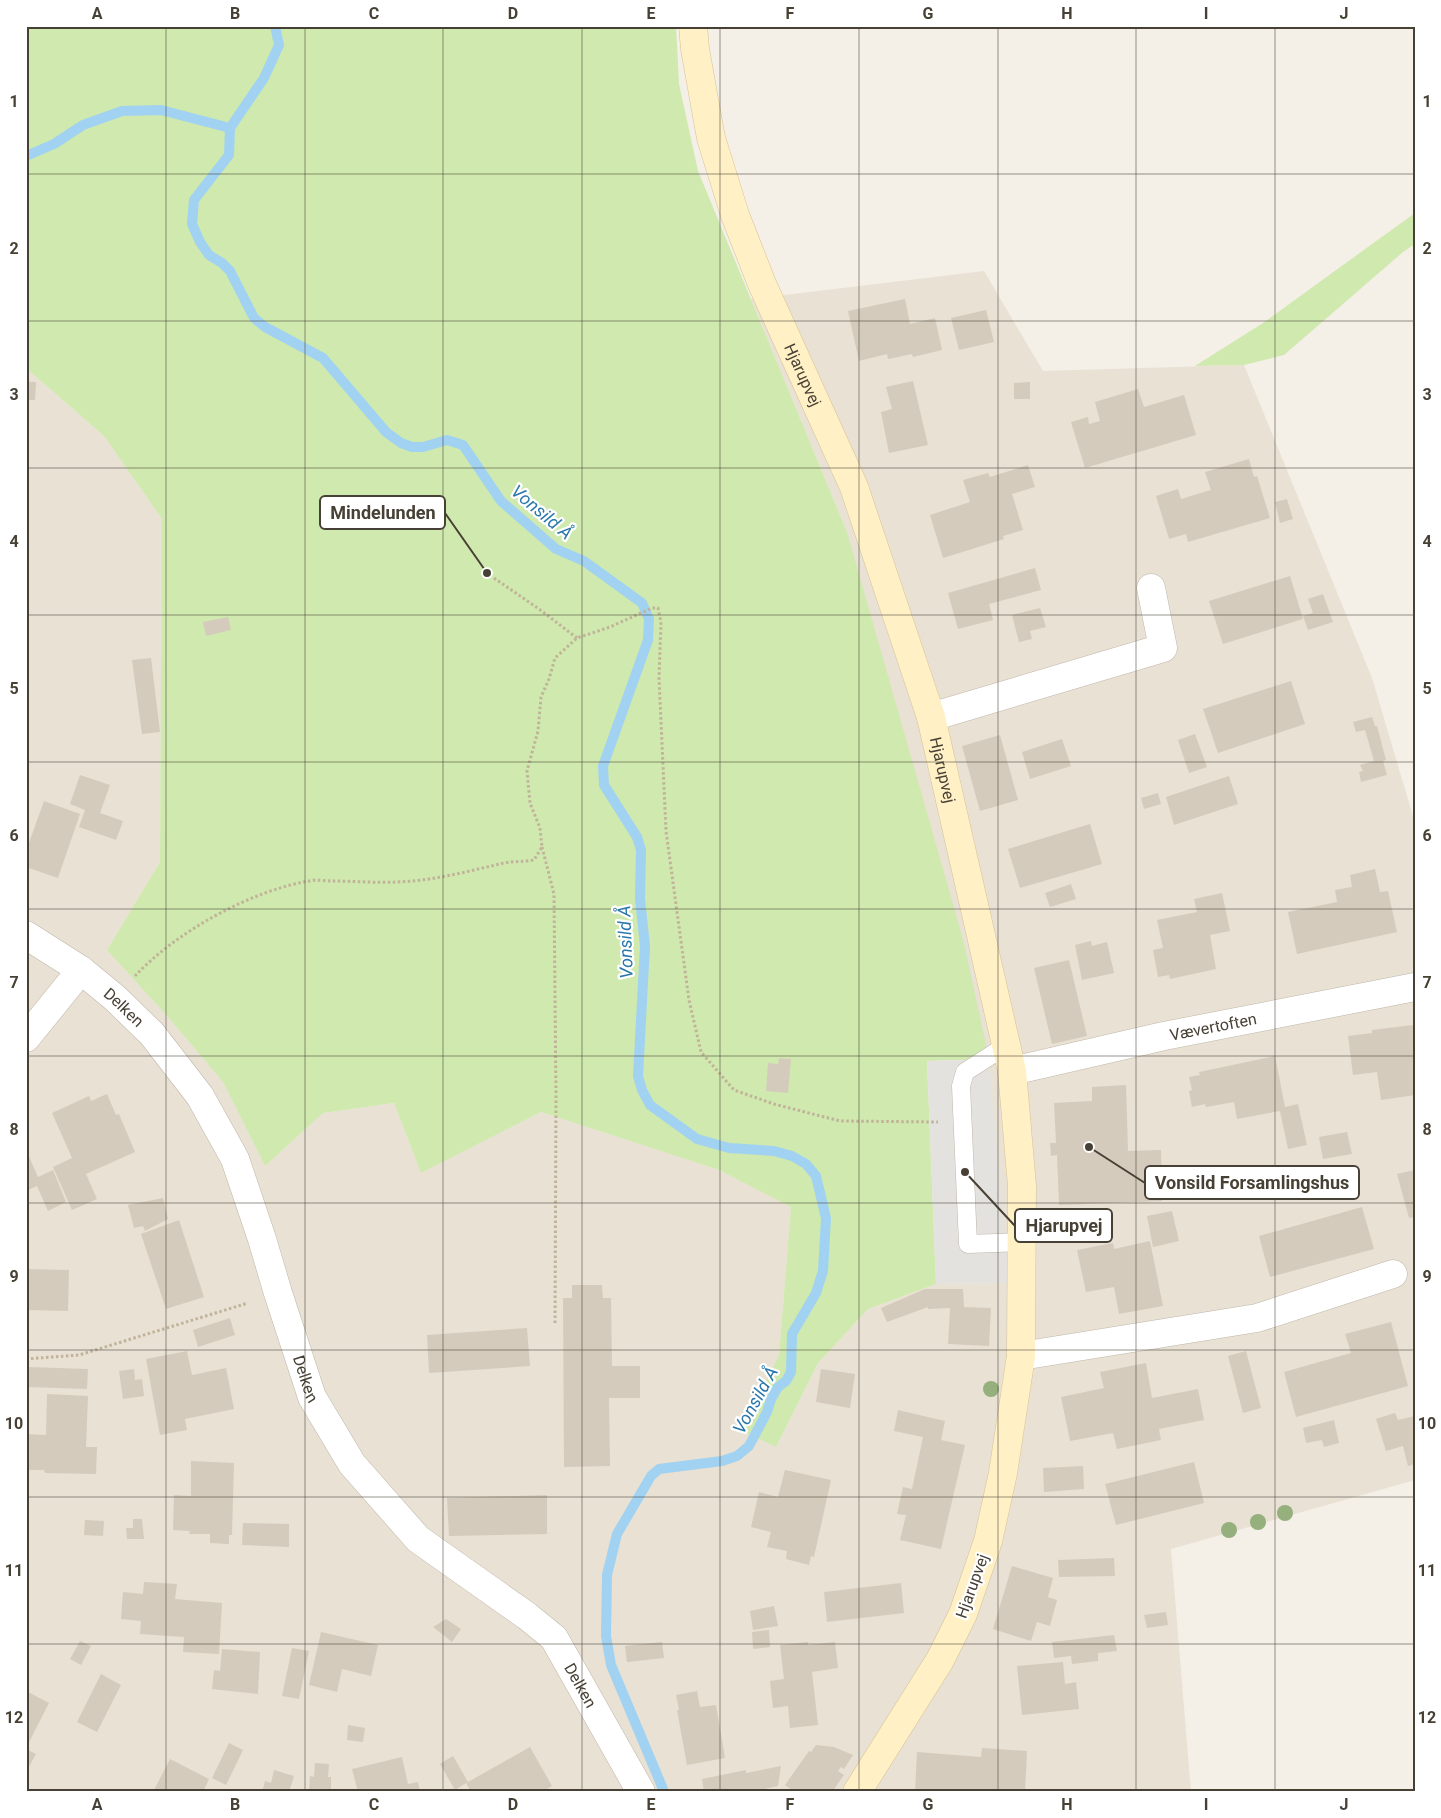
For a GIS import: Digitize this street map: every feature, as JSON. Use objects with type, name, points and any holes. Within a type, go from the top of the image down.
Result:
[{"type":"street","name":"Hjarupvej","points":[[693,26],[695,49],[711,138],[735,215],[762,284],[854,487],[931,717],[1010,1058],[1022,1186],[1021,1356],[1003,1473],[988,1541],[963,1614],[940,1660],[857,1792]]},
{"type":"street","name":"Hjarupvej","points":[[931,717],[1163,648],[1151,588]]},
{"type":"street","name":"Delken","points":[[26,935],[81,970],[115,998],[152,1034],[200,1096],[235,1159],[312,1397],[352,1464],[418,1539],[527,1616],[554,1638],[631,1787]]},
{"type":"street","points":[[26,1038],[81,970]]},
{"type":"street","name":"Vævertoften","points":[[1010,1058],[1164,1036],[1415,987]]},
{"type":"street","points":[[1021,1356],[1257,1318],[1393,1274]]},
{"type":"lane","points":[[1010,1058],[965,1072],[962,1086],[968,1244],[1022,1242]]},
{"type":"path","points":[[494,578],[577,638]]},
{"type":"path","points":[[555,1325],[556,1097],[554,894],[542,847],[540,828],[530,803],[527,771],[538,731],[541,697],[555,658],[577,638],[610,627],[652,608],[658,608],[661,622],[658,678],[666,832],[689,1000],[701,1052],[734,1090],[774,1104],[840,1121],[963,1122]]},
{"type":"path","points":[[115,998],[139,972],[172,943],[226,910],[275,890],[311,880],[397,882],[459,874],[507,862],[534,860],[542,847]]},
{"type":"path","points":[[26,1359],[78,1355],[278,1293]]},
{"type":"shaded area","points":[[984,271],[1043,371],[1244,365],[1372,678],[1415,823],[1415,1480],[1171,1549],[1191,1792],[26,1792],[26,368],[104,436],[162,519],[160,862],[107,950],[168,1017],[223,1082],[265,1166],[323,1113],[394,1103],[421,1173],[541,1112],[719,1170],[791,1207],[779,1355],[741,1431],[776,1447],[818,1363],[868,1309],[936,1284],[1008,1283],[847,532],[751,299]]},
{"type":"shaded area","points":[[989,1059],[1009,1283],[936,1284],[927,1061]]},
{"type":"green space","points":[[26,26],[676,26],[679,84],[698,171],[847,532],[964,943],[989,1059],[927,1061],[936,1284],[868,1309],[818,1363],[776,1447],[741,1431],[779,1355],[791,1207],[719,1170],[541,1112],[421,1173],[394,1103],[323,1113],[265,1166],[223,1082],[168,1017],[107,950],[160,862],[162,519],[104,436],[26,368]]},
{"type":"green space","points":[[1415,213],[1415,244],[1403,252],[1284,355],[1244,365],[1195,366],[1263,323]]},
{"type":"building","points":[[905,299],[910,324],[935,318],[942,350],[913,357],[912,354],[888,359],[887,354],[859,361],[848,311]]},
{"type":"building","points":[[986,310],[994,342],[959,350],[951,318]]},
{"type":"building","points":[[913,381],[928,445],[889,453],[881,412],[892,409],[886,387]]},
{"type":"building","points":[[26,382],[36,382],[35,400],[26,400]]},
{"type":"building","points":[[1030,382],[1030,399],[1014,399],[1014,383]]},
{"type":"building","points":[[1138,389],[1144,407],[1184,395],[1196,435],[1085,468],[1071,422],[1088,417],[1089,424],[1100,421],[1095,402]]},
{"type":"building","points":[[1249,459],[1254,477],[1257,476],[1270,518],[1188,542],[1186,534],[1169,539],[1156,496],[1178,489],[1181,499],[1211,490],[1205,472]]},
{"type":"building","points":[[1028,465],[1035,487],[1012,494],[1023,530],[1003,536],[1004,539],[943,558],[930,515],[970,502],[963,480],[988,473],[990,477]]},
{"type":"building","points":[[1287,499],[1293,519],[1280,523],[1275,502]]},
{"type":"building","points":[[1035,568],[1041,590],[989,604],[993,620],[958,629],[948,593]]},
{"type":"building","points":[[1290,576],[1303,619],[1223,644],[1209,601]]},
{"type":"building","points":[[1323,594],[1333,622],[1308,630],[1303,616],[1313,613],[1308,599]]},
{"type":"building","points":[[1040,608],[1046,627],[1030,631],[1032,639],[1019,642],[1012,615]]},
{"type":"building","points":[[228,617],[231,630],[206,636],[203,622]]},
{"type":"building","points":[[151,658],[160,732],[142,734],[132,660]]},
{"type":"building","points":[[1291,681],[1305,724],[1218,753],[1203,709]]},
{"type":"building","points":[[1372,717],[1375,726],[1377,726],[1386,760],[1383,761],[1387,775],[1361,782],[1359,772],[1363,771],[1360,765],[1374,761],[1365,730],[1356,732],[1353,722]]},
{"type":"building","points":[[1195,734],[1207,767],[1189,773],[1178,740]]},
{"type":"building","points":[[1000,735],[1018,800],[980,811],[962,746]]},
{"type":"building","points":[[1062,739],[1071,766],[1030,779],[1022,752]]},
{"type":"building","points":[[80,775],[110,785],[100,813],[123,821],[116,840],[79,827],[85,810],[70,804]]},
{"type":"building","points":[[1229,776],[1238,804],[1174,825],[1166,797]]},
{"type":"building","points":[[1158,793],[1161,804],[1144,809],[1141,798]]},
{"type":"building","points":[[44,801],[80,814],[58,878],[26,867],[26,851]]},
{"type":"building","points":[[1090,824],[1102,864],[1020,888],[1008,849]]},
{"type":"building","points":[[1375,869],[1380,892],[1388,891],[1397,932],[1297,954],[1288,912],[1337,902],[1335,890],[1352,887],[1350,875]]},
{"type":"building","points":[[1071,884],[1076,899],[1050,907],[1045,893]]},
{"type":"building","points":[[1222,893],[1230,931],[1210,935],[1216,969],[1170,979],[1169,975],[1158,977],[1153,950],[1163,948],[1157,920],[1197,912],[1194,899]]},
{"type":"building","points":[[1091,941],[1092,946],[1107,942],[1114,973],[1082,980],[1075,945]]},
{"type":"building","points":[[1069,960],[1087,1036],[1052,1044],[1034,968]]},
{"type":"building","points":[[1413,1025],[1415,1036],[1415,1095],[1381,1100],[1377,1072],[1353,1075],[1348,1036],[1372,1033],[1372,1030]]},
{"type":"building","points":[[1275,1056],[1285,1107],[1298,1104],[1307,1145],[1288,1149],[1280,1111],[1237,1119],[1234,1102],[1206,1107],[1205,1104],[1192,1107],[1189,1091],[1192,1090],[1189,1077],[1200,1075],[1199,1072]]},
{"type":"building","points":[[779,1058],[791,1059],[788,1093],[766,1091],[768,1063],[778,1064]]},
{"type":"building","points":[[1126,1085],[1128,1151],[1161,1150],[1162,1201],[1059,1205],[1057,1155],[1051,1156],[1050,1143],[1056,1143],[1054,1103],[1092,1101],[1092,1087]]},
{"type":"building","points":[[107,1094],[116,1115],[119,1114],[135,1152],[86,1174],[97,1199],[72,1210],[53,1167],[72,1158],[52,1113],[89,1096],[91,1101]]},
{"type":"building","points":[[1347,1132],[1352,1154],[1323,1159],[1319,1137]]},
{"type":"building","points":[[26,1150],[38,1177],[53,1170],[66,1202],[48,1211],[37,1186],[26,1191]]},
{"type":"building","points":[[1415,1170],[1415,1217],[1409,1218],[1397,1174]]},
{"type":"building","points":[[163,1198],[168,1219],[145,1231],[143,1226],[134,1228],[128,1205]]},
{"type":"building","points":[[1362,1207],[1374,1249],[1270,1277],[1259,1236]]},
{"type":"building","points":[[1172,1211],[1179,1241],[1153,1247],[1147,1216]]},
{"type":"building","points":[[179,1220],[204,1297],[166,1309],[141,1234]]},
{"type":"building","points":[[1150,1241],[1163,1306],[1119,1314],[1114,1287],[1086,1292],[1077,1250],[1113,1243],[1114,1249]]},
{"type":"building","points":[[26,1269],[69,1270],[68,1311],[26,1310]]},
{"type":"building","points":[[572,1285],[602,1285],[603,1298],[611,1298],[612,1366],[640,1366],[640,1398],[609,1398],[610,1466],[564,1467],[563,1298],[572,1298]]},
{"type":"building","points":[[925,1289],[963,1289],[964,1307],[991,1308],[989,1346],[948,1344],[950,1308],[928,1309],[928,1307],[887,1322],[881,1308]]},
{"type":"building","points":[[230,1318],[235,1335],[198,1347],[193,1330]]},
{"type":"building","points":[[1391,1322],[1408,1386],[1296,1417],[1284,1372],[1351,1353],[1345,1334]]},
{"type":"building","points":[[527,1328],[530,1366],[429,1373],[427,1335]]},
{"type":"building","points":[[187,1351],[192,1375],[226,1368],[234,1409],[185,1419],[187,1430],[160,1435],[146,1359]]},
{"type":"building","points":[[1246,1351],[1261,1408],[1243,1413],[1228,1356]]},
{"type":"building","points":[[1146,1363],[1152,1398],[1198,1389],[1204,1420],[1159,1429],[1161,1440],[1117,1449],[1113,1433],[1070,1441],[1061,1397],[1104,1388],[1100,1372]]},
{"type":"building","points":[[29,1367],[88,1369],[87,1389],[28,1387]]},
{"type":"building","points":[[134,1369],[135,1380],[142,1379],[144,1396],[123,1399],[119,1371]]},
{"type":"building","points":[[821,1369],[855,1374],[850,1408],[816,1402]]},
{"type":"building","points":[[47,1394],[88,1396],[86,1447],[97,1447],[96,1474],[45,1473],[44,1470],[26,1470],[26,1434],[46,1435]]},
{"type":"building","points":[[898,1410],[945,1421],[941,1440],[965,1445],[941,1549],[900,1540],[906,1515],[897,1514],[903,1487],[912,1489],[923,1437],[894,1431]]},
{"type":"building","points":[[1395,1413],[1398,1420],[1415,1416],[1415,1464],[1408,1466],[1403,1446],[1386,1451],[1376,1419]]},
{"type":"building","points":[[1334,1420],[1339,1443],[1324,1447],[1322,1440],[1306,1443],[1303,1428]]},
{"type":"building","points":[[191,1461],[234,1463],[232,1535],[229,1535],[229,1544],[210,1543],[210,1534],[189,1534],[190,1531],[173,1530],[174,1495],[191,1496]]},
{"type":"building","points":[[1194,1462],[1204,1503],[1116,1525],[1105,1484]]},
{"type":"building","points":[[1083,1466],[1084,1489],[1044,1492],[1043,1468]]},
{"type":"building","points":[[785,1470],[831,1480],[814,1557],[811,1556],[809,1565],[786,1559],[787,1551],[767,1547],[771,1532],[751,1527],[759,1492],[778,1497]]},
{"type":"building","points":[[547,1495],[547,1534],[449,1536],[447,1498]]},
{"type":"building","points":[[133,1519],[142,1519],[144,1539],[127,1539],[126,1528],[133,1528]]},
{"type":"building","points":[[85,1520],[104,1521],[103,1536],[84,1535]]},
{"type":"building","points":[[243,1523],[289,1524],[289,1547],[242,1545]]},
{"type":"building","points":[[1114,1558],[1115,1576],[1059,1577],[1058,1560]]},
{"type":"building","points":[[1012,1566],[1053,1578],[1048,1597],[1057,1600],[1050,1626],[1037,1622],[1031,1641],[993,1629]]},
{"type":"building","points":[[144,1582],[177,1584],[175,1599],[222,1603],[219,1654],[183,1652],[184,1637],[140,1634],[141,1621],[121,1619],[123,1592],[143,1594]]},
{"type":"building","points":[[901,1583],[904,1613],[827,1622],[824,1592]]},
{"type":"building","points":[[774,1606],[778,1626],[753,1630],[750,1611]]},
{"type":"building","points":[[1166,1612],[1168,1625],[1147,1628],[1144,1615]]},
{"type":"building","points":[[446,1619],[461,1629],[452,1642],[433,1627]]},
{"type":"building","points":[[769,1630],[770,1647],[753,1649],[752,1632]]},
{"type":"building","points":[[321,1632],[378,1645],[371,1676],[342,1669],[337,1692],[309,1685]]},
{"type":"building","points":[[1114,1635],[1117,1651],[1098,1653],[1098,1661],[1072,1664],[1071,1656],[1054,1658],[1052,1642]]},
{"type":"building","points":[[80,1641],[91,1646],[81,1665],[70,1659]]},
{"type":"building","points":[[662,1642],[664,1658],[627,1662],[625,1646]]},
{"type":"building","points":[[808,1642],[808,1645],[835,1642],[838,1668],[812,1672],[818,1725],[790,1728],[788,1706],[773,1708],[770,1681],[784,1679],[780,1645]]},
{"type":"building","points":[[292,1648],[309,1651],[299,1699],[282,1696]]},
{"type":"building","points":[[222,1649],[260,1652],[258,1694],[212,1689],[214,1670],[220,1671]]},
{"type":"building","points":[[1063,1662],[1065,1684],[1076,1682],[1079,1709],[1022,1715],[1017,1666]]},
{"type":"building","points":[[101,1674],[121,1685],[97,1732],[77,1722]]},
{"type":"building","points":[[26,1691],[49,1703],[26,1748]]},
{"type":"building","points":[[697,1691],[700,1707],[716,1705],[725,1758],[687,1765],[676,1695]]},
{"type":"building","points":[[348,1725],[365,1728],[363,1742],[347,1740]]},
{"type":"building","points":[[229,1743],[243,1750],[226,1785],[212,1778]]},
{"type":"building","points":[[816,1745],[834,1747],[853,1755],[844,1769],[841,1767],[838,1771],[844,1775],[832,1792],[795,1792],[785,1785],[809,1751],[811,1752]]},
{"type":"building","points":[[530,1747],[552,1786],[542,1792],[471,1792],[466,1783],[455,1790],[440,1764],[453,1756],[468,1782]]},
{"type":"building","points":[[982,1748],[1027,1751],[1025,1792],[915,1792],[917,1752],[981,1757]]},
{"type":"building","points":[[26,1749],[36,1754],[26,1772]]},
{"type":"building","points":[[402,1757],[408,1784],[418,1782],[420,1792],[358,1792],[352,1769]]},
{"type":"building","points":[[170,1759],[209,1779],[203,1792],[153,1792]]},
{"type":"building","points":[[315,1763],[329,1764],[328,1777],[331,1777],[331,1792],[309,1792],[310,1776],[314,1777]]},
{"type":"building","points":[[781,1766],[778,1786],[750,1792],[704,1792],[702,1779],[746,1770],[746,1773]]},
{"type":"building","points":[[274,1770],[294,1776],[290,1789],[299,1792],[262,1792],[265,1781],[271,1783]]},
{"type":"waterway","points":[[230,128],[264,78],[279,45],[275,26]]},
{"type":"waterway","points":[[26,156],[54,144],[83,125],[122,111],[161,110],[230,128]]},
{"type":"waterway","name":"Vonsild Å","points":[[230,128],[229,155],[194,200],[192,224],[200,242],[209,255],[222,263],[230,271],[254,318],[265,327],[323,358],[386,432],[401,443],[412,447],[423,447],[447,440],[463,445],[501,501],[556,549],[584,561],[642,603],[649,619],[648,640],[603,766],[604,785],[637,837],[641,850],[640,899],[645,946],[638,1076],[642,1090],[650,1105],[697,1139],[729,1148],[774,1151],[792,1156],[806,1164],[816,1176],[826,1218],[823,1271],[816,1293],[792,1334],[791,1372],[786,1381],[778,1387],[771,1399],[767,1412],[749,1446],[737,1456],[722,1461],[659,1469],[651,1476],[617,1534],[607,1575],[606,1636],[611,1665],[663,1789]]},
{"type":"place","name":"Mindelunden","points":[[487,573]]},
{"type":"place","name":"Vonsild Forsamlingshus","points":[[1089,1147]]},
{"type":"place","name":"Hjarupvej","points":[[965,1172]]}]
